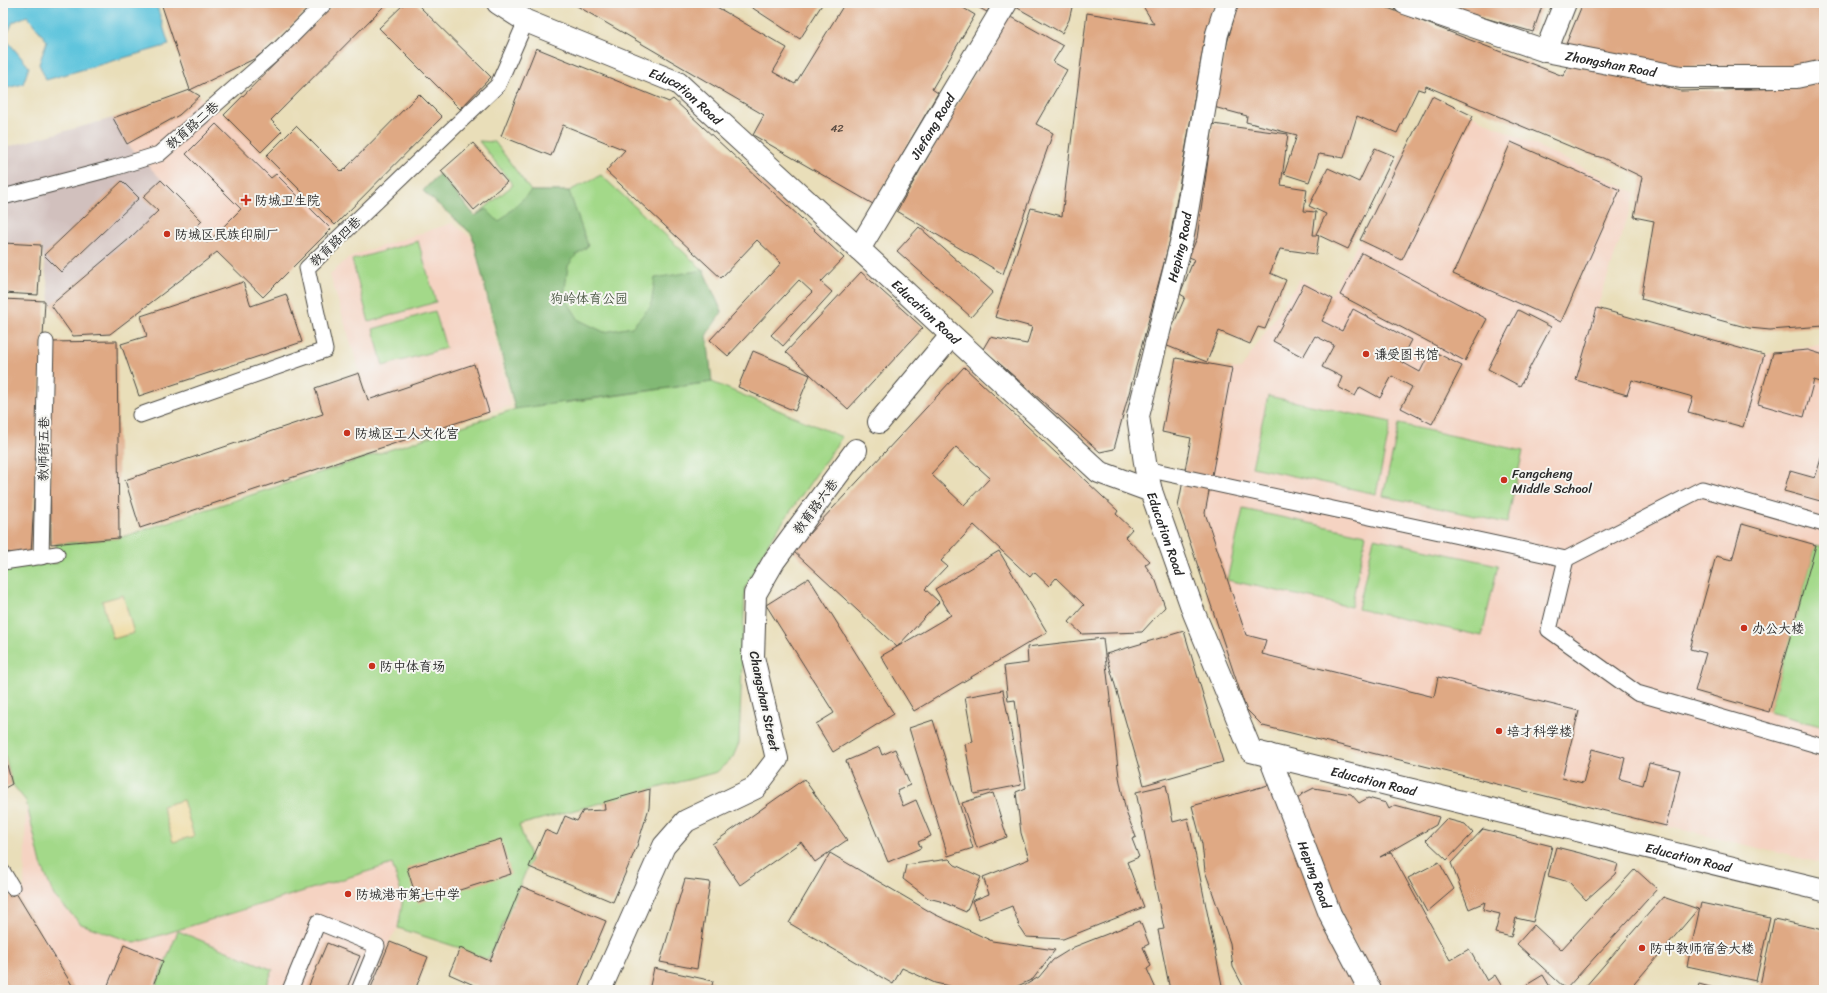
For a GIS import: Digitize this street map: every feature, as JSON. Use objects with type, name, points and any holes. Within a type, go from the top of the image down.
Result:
[{"type":"street","name":"Education Road","points":[[498,3],[526,21],[678,83],[1099,472],[1151,491],[1194,613],[1251,751],[1824,890]]},
{"type":"street","name":"Jiefang Road","points":[[859,249],[1006,3]]},
{"type":"street","name":"Heping Road","points":[[1151,491],[1138,416],[1183,235],[1217,34],[1227,3]]},
{"type":"street","name":"Zhongshan Road","points":[[1405,3],[1546,51],[1682,77],[1796,77],[1824,70]]},
{"type":"street","points":[[1546,51],[1565,3]]},
{"type":"street","points":[[879,422],[951,336]]},
{"type":"street","name":"教育路六巷","points":[[774,561],[856,450]]},
{"type":"street","name":"Changshan Street","points":[[600,990],[664,846],[686,821],[755,788],[777,760],[753,656],[755,594],[774,561]]},
{"type":"street","name":"Heping Road","points":[[1269,755],[1330,914],[1370,990]]},
{"type":"lane","name":"教育路二巷","points":[[3,196],[114,168],[159,154],[279,49],[324,3]]},
{"type":"lane","name":"教育路四巷","points":[[140,415],[325,350],[307,268],[498,86],[526,21]]},
{"type":"lane","name":"教师街五巷","points":[[41,557],[46,342]]},
{"type":"lane","points":[[1146,469],[1566,559],[1702,489],[1824,524]]},
{"type":"lane","points":[[3,562],[57,554]]},
{"type":"lane","points":[[1566,559],[1549,630],[1637,693],[1824,746]]},
{"type":"lane","points":[[3,872],[12,887]]},
{"type":"lane","points":[[290,990],[318,922],[377,946],[359,990]]},
{"type":"shaded area","name":"防城卫生院","points":[[190,90],[224,115],[335,225],[263,297],[194,229],[161,180],[127,144],[113,118]]},
{"type":"shaded area","name":"Fangcheng Middle School","points":[[1432,96],[1636,193],[1597,308],[1764,355],[1824,343],[1824,864],[1578,805],[1583,783],[1250,702],[1246,636],[1223,643],[1178,507],[1190,448],[1216,453],[1232,368],[1241,369],[1300,279],[1332,294]]},
{"type":"shaded area","points":[[113,118],[127,144],[202,221],[194,229],[217,252],[110,334],[73,336],[51,305],[41,245],[3,243],[3,148]]},
{"type":"shaded area","points":[[452,223],[472,238],[511,406],[371,451],[368,399],[330,275],[349,257]]},
{"type":"shaded area","name":"防城港市第七中学","points":[[26,801],[41,864],[331,883],[392,864],[403,898],[398,928],[391,938],[369,990],[7,990],[3,953],[39,930],[16,893],[24,888]]},
{"type":"green space","name":"防中体育场","points":[[479,141],[495,142],[531,191],[569,191],[601,175],[703,270],[722,312],[564,403],[712,382],[842,437],[769,542],[745,589],[739,743],[733,757],[717,772],[519,825],[531,859],[488,960],[460,948],[398,928],[403,898],[392,864],[135,943],[81,924],[54,896],[41,864],[26,801],[12,784],[3,747],[3,568],[58,563],[56,544],[119,538],[515,409],[472,234],[423,191],[439,174],[475,216],[513,185]]},
{"type":"green space","name":"狗岭体育公园","points":[[439,174],[475,216],[486,209],[499,222],[531,191],[569,191],[588,246],[576,255],[568,266],[564,296],[579,320],[604,332],[632,327],[651,306],[655,278],[703,270],[722,312],[707,334],[712,382],[515,409],[472,234],[423,191]]},
{"type":"green space","points":[[418,241],[436,302],[369,322],[352,260]]},
{"type":"green space","points":[[435,311],[446,348],[383,366],[373,329]]},
{"type":"green space","points":[[1268,396],[1391,422],[1376,494],[1252,467]]},
{"type":"green space","points":[[1399,424],[1523,451],[1507,523],[1383,496]]},
{"type":"green space","points":[[1243,509],[1366,535],[1351,607],[1227,580]]},
{"type":"green space","points":[[1374,538],[1498,565],[1482,636],[1358,609]]},
{"type":"green space","points":[[1816,545],[1824,547],[1824,727],[1769,712]]},
{"type":"green space","points":[[178,931],[273,970],[264,990],[154,990]]},
{"type":"sand","points":[[123,595],[134,633],[113,639],[102,601]]},
{"type":"sand","points":[[183,800],[194,836],[173,842],[162,806]]},
{"type":"water","points":[[3,3],[156,3],[169,45],[46,80],[39,64],[47,41],[27,16],[13,22],[5,38],[29,67],[23,84],[3,89]]},
{"type":"building","points":[[161,3],[314,3],[273,44],[256,58],[190,90]]},
{"type":"building","points":[[335,3],[387,3],[271,120],[282,131],[261,152],[224,115]]},
{"type":"building","points":[[405,3],[416,3],[491,77],[460,109],[379,28]]},
{"type":"building","points":[[572,3],[710,3],[787,48],[773,72],[795,84],[845,3],[955,3],[975,15],[932,89],[938,93],[873,204],[753,135],[764,115]]},
{"type":"building","points":[[745,3],[823,3],[800,39]]},
{"type":"building","points":[[970,3],[992,3],[987,12]]},
{"type":"building","points":[[1015,3],[1073,3],[1069,20],[1062,33],[1014,6]]},
{"type":"building","points":[[1141,3],[1216,3],[1206,31],[1169,244],[1114,449],[1100,452],[983,349],[990,337],[1027,344],[1032,327],[995,317],[1031,208],[1062,216],[1087,13],[1154,24]]},
{"type":"building","points":[[1238,3],[1375,3],[1563,76],[1569,64],[1608,71],[1681,91],[1791,88],[1824,80],[1824,326],[1770,330],[1749,328],[1641,299],[1654,221],[1634,217],[1642,177],[1603,158],[1586,153],[1426,86],[1424,91],[1418,89],[1397,133],[1357,116],[1344,158],[1319,154],[1309,182],[1284,174],[1297,135],[1246,122],[1247,116],[1210,106]]},
{"type":"building","points":[[1434,3],[1543,3],[1533,32]]},
{"type":"building","points":[[1583,3],[1824,3],[1824,63],[1800,68],[1656,66],[1564,49]]},
{"type":"building","points":[[1008,15],[1063,46],[1053,62],[1067,70],[1036,124],[1053,133],[1003,274],[897,211]]},
{"type":"building","points":[[536,48],[669,102],[673,99],[844,258],[821,282],[832,292],[783,346],[771,335],[812,292],[799,280],[728,356],[710,340],[781,263],[757,240],[721,278],[606,171],[625,150],[563,125],[551,156],[501,136]]},
{"type":"building","points":[[190,90],[200,96],[179,115],[127,144],[113,118]]},
{"type":"building","points":[[419,94],[442,117],[335,225],[266,156],[296,126],[342,172]]},
{"type":"building","points":[[1432,96],[1473,116],[1402,260],[1360,240]]},
{"type":"building","points":[[216,124],[271,178],[276,174],[331,229],[263,297],[217,252],[110,334],[73,336],[51,305],[129,239],[158,211],[143,197],[161,180],[202,221],[194,229],[207,243],[241,209],[186,154]]},
{"type":"building","points":[[1213,124],[1288,134],[1281,185],[1307,189],[1304,211],[1316,212],[1313,235],[1319,235],[1316,254],[1280,249],[1270,273],[1286,280],[1265,329],[1258,327],[1250,344],[1219,331],[1207,362],[1165,345],[1185,297],[1180,294],[1194,259],[1189,257],[1197,238]]},
{"type":"building","points":[[1511,142],[1620,190],[1561,322],[1453,274]]},
{"type":"building","points":[[473,143],[507,182],[474,210],[441,171]]},
{"type":"building","points":[[1375,148],[1394,156],[1348,249],[1316,234],[1326,214],[1309,206],[1328,168],[1359,182]]},
{"type":"building","points":[[122,181],[139,198],[61,272],[44,255]]},
{"type":"building","points":[[919,227],[993,292],[971,317],[897,251]]},
{"type":"building","points":[[3,243],[41,245],[38,295],[3,293]]},
{"type":"building","points":[[1362,253],[1487,319],[1465,361],[1340,295]]},
{"type":"building","points":[[861,272],[923,328],[848,409],[786,352]]},
{"type":"building","points":[[243,282],[251,306],[286,294],[302,342],[139,396],[121,344],[147,336],[141,316]]},
{"type":"building","name":"谦受图书馆","points":[[1304,284],[1333,299],[1322,321],[1342,331],[1353,309],[1411,340],[1400,361],[1420,372],[1431,350],[1462,366],[1432,424],[1401,408],[1412,387],[1392,376],[1380,398],[1360,387],[1355,396],[1338,387],[1342,377],[1322,367],[1334,345],[1315,336],[1303,357],[1273,341]]},
{"type":"building","points":[[3,299],[45,301],[31,554],[3,552]]},
{"type":"building","points":[[1597,308],[1764,355],[1743,427],[1688,412],[1693,397],[1632,380],[1627,395],[1576,380]]},
{"type":"building","points":[[1518,310],[1551,327],[1520,386],[1488,369]]},
{"type":"building","points":[[117,341],[119,538],[51,544],[49,342]]},
{"type":"building","points":[[1808,350],[1824,355],[1824,383],[1814,380],[1804,417],[1758,404],[1773,353]]},
{"type":"building","points":[[753,351],[810,375],[795,411],[738,387]]},
{"type":"building","points":[[1176,358],[1232,368],[1205,513],[1246,635],[1266,640],[1262,654],[1434,697],[1438,677],[1579,711],[1562,778],[1583,783],[1592,749],[1625,758],[1620,779],[1643,785],[1649,763],[1680,770],[1666,826],[1263,726],[1246,709],[1178,507],[1191,438],[1162,432]]},
{"type":"building","points":[[474,364],[489,412],[140,528],[125,480],[323,414],[315,388],[359,373],[368,400]]},
{"type":"building","points":[[964,367],[1118,511],[1116,514],[1132,529],[1125,537],[1150,561],[1145,565],[1156,581],[1165,607],[1142,632],[1082,634],[1069,622],[1084,605],[1056,578],[1049,586],[1034,572],[1030,577],[974,525],[941,561],[947,566],[925,589],[939,602],[897,647],[793,551]],"holes":[[[956,447],[990,478],[964,505],[931,474]]]},
{"type":"building","points":[[1824,449],[1824,502],[1784,491],[1790,471],[1815,478]]},
{"type":"building","name":"办公大楼","points":[[1742,524],[1816,545],[1769,712],[1695,691],[1706,653],[1690,649],[1716,556],[1732,560]]},
{"type":"building","points":[[999,551],[1047,632],[914,711],[881,656],[951,615],[935,589]]},
{"type":"building","points":[[809,578],[894,714],[833,752],[816,724],[834,713],[766,605]]},
{"type":"building","points":[[1184,631],[1223,762],[1144,785],[1106,654]]},
{"type":"building","points":[[1103,638],[1119,777],[1126,812],[1136,837],[1132,839],[1139,857],[1127,862],[1144,907],[1063,939],[1026,937],[1020,928],[1012,906],[979,919],[972,901],[989,894],[983,877],[1029,859],[1021,833],[1016,792],[1026,788],[1015,700],[1008,701],[1004,666],[1028,663],[1027,647]]},
{"type":"building","points":[[1003,690],[1021,785],[974,794],[965,744],[973,742],[965,697]]},
{"type":"building","points":[[933,720],[973,848],[948,856],[909,728]]},
{"type":"building","points":[[879,747],[882,755],[895,749],[910,785],[897,791],[903,806],[916,800],[931,836],[918,842],[921,848],[888,862],[846,761]]},
{"type":"building","points":[[3,750],[12,784],[3,789]]},
{"type":"building","points":[[804,779],[847,840],[815,862],[801,842],[740,885],[712,844]]},
{"type":"building","points":[[1272,784],[1363,990],[1245,990],[1233,967],[1230,943],[1205,871],[1202,844],[1192,806]]},
{"type":"building","points":[[1166,785],[1173,822],[1188,818],[1223,990],[1170,990],[1158,930],[1164,929],[1136,792]]},
{"type":"building","points":[[1314,788],[1351,794],[1359,803],[1368,798],[1386,803],[1389,809],[1395,805],[1439,817],[1436,825],[1380,857],[1391,852],[1450,960],[1469,949],[1487,981],[1495,975],[1504,990],[1380,990],[1349,933],[1294,803],[1302,794]]},
{"type":"building","points":[[650,789],[649,808],[637,846],[613,902],[529,867],[545,830],[557,835],[565,816],[577,821],[583,811],[605,810],[604,802]]},
{"type":"building","points":[[993,793],[1007,837],[977,848],[962,803]]},
{"type":"building","points":[[1446,819],[1465,824],[1473,833],[1447,860],[1426,840]]},
{"type":"building","points":[[1483,829],[1552,846],[1533,922],[1516,918],[1511,937],[1495,933],[1500,914],[1483,910],[1485,902],[1469,909],[1451,863]]},
{"type":"building","points":[[501,839],[511,874],[418,903],[407,868]]},
{"type":"building","points":[[1556,847],[1618,864],[1615,874],[1586,900],[1569,882],[1548,876]]},
{"type":"building","points":[[830,853],[934,914],[992,941],[1055,950],[1033,979],[1009,990],[963,989],[935,983],[902,968],[893,984],[789,923]]},
{"type":"building","points":[[949,859],[955,865],[981,877],[966,912],[940,901],[928,898],[903,879],[906,865]]},
{"type":"building","points":[[1439,862],[1454,889],[1427,912],[1408,878]]},
{"type":"building","points":[[1635,869],[1657,889],[1566,989],[1517,944],[1534,925],[1561,950]]},
{"type":"building","points":[[685,879],[710,882],[697,969],[660,962]]},
{"type":"building","points":[[3,886],[10,897],[16,893],[75,990],[3,990]]},
{"type":"building","points":[[521,886],[606,921],[577,990],[485,990],[449,974],[460,948],[490,961]]},
{"type":"building","name":"防中教师宿舍大楼","points":[[1663,897],[1698,909],[1629,990],[1588,990],[1585,987]]},
{"type":"building","points":[[1701,903],[1770,918],[1756,981],[1687,966]]},
{"type":"building","points":[[1774,919],[1824,930],[1824,990],[1759,990]]},
{"type":"building","points":[[1140,921],[1149,944],[1143,947],[1151,966],[1147,969],[1156,989],[1072,990],[1070,987],[1066,990],[1017,990],[1039,977],[1053,960],[1074,947]]},
{"type":"building","points":[[390,942],[428,957],[415,990],[370,990]]},
{"type":"building","points":[[327,943],[360,956],[346,990],[307,990]]},
{"type":"building","points":[[124,945],[163,961],[151,990],[106,990]]},
{"type":"building","points":[[654,968],[713,981],[711,990],[649,990]]},
{"type":"building","points":[[1543,975],[1552,990],[1518,990]]},
{"type":"building","points":[[1699,984],[1721,990],[1697,990]]},
{"type":"place","name":"防城卫生院","points":[[246,200]]},
{"type":"place","name":"防城区民族印刷厂","points":[[167,234]]},
{"type":"place","name":"谦受图书馆","points":[[1366,354]]},
{"type":"place","name":"防城区工人文化宫","points":[[347,433]]},
{"type":"place","name":"Fangcheng Middle School","points":[[1504,480]]},
{"type":"place","name":"办公大楼","points":[[1744,628]]},
{"type":"place","name":"防中体育场","points":[[372,666]]},
{"type":"place","name":"培才科学楼","points":[[1499,731]]},
{"type":"place","name":"防城港市第七中学","points":[[348,894]]},
{"type":"place","name":"防中教师宿舍大楼","points":[[1642,948]]}]
